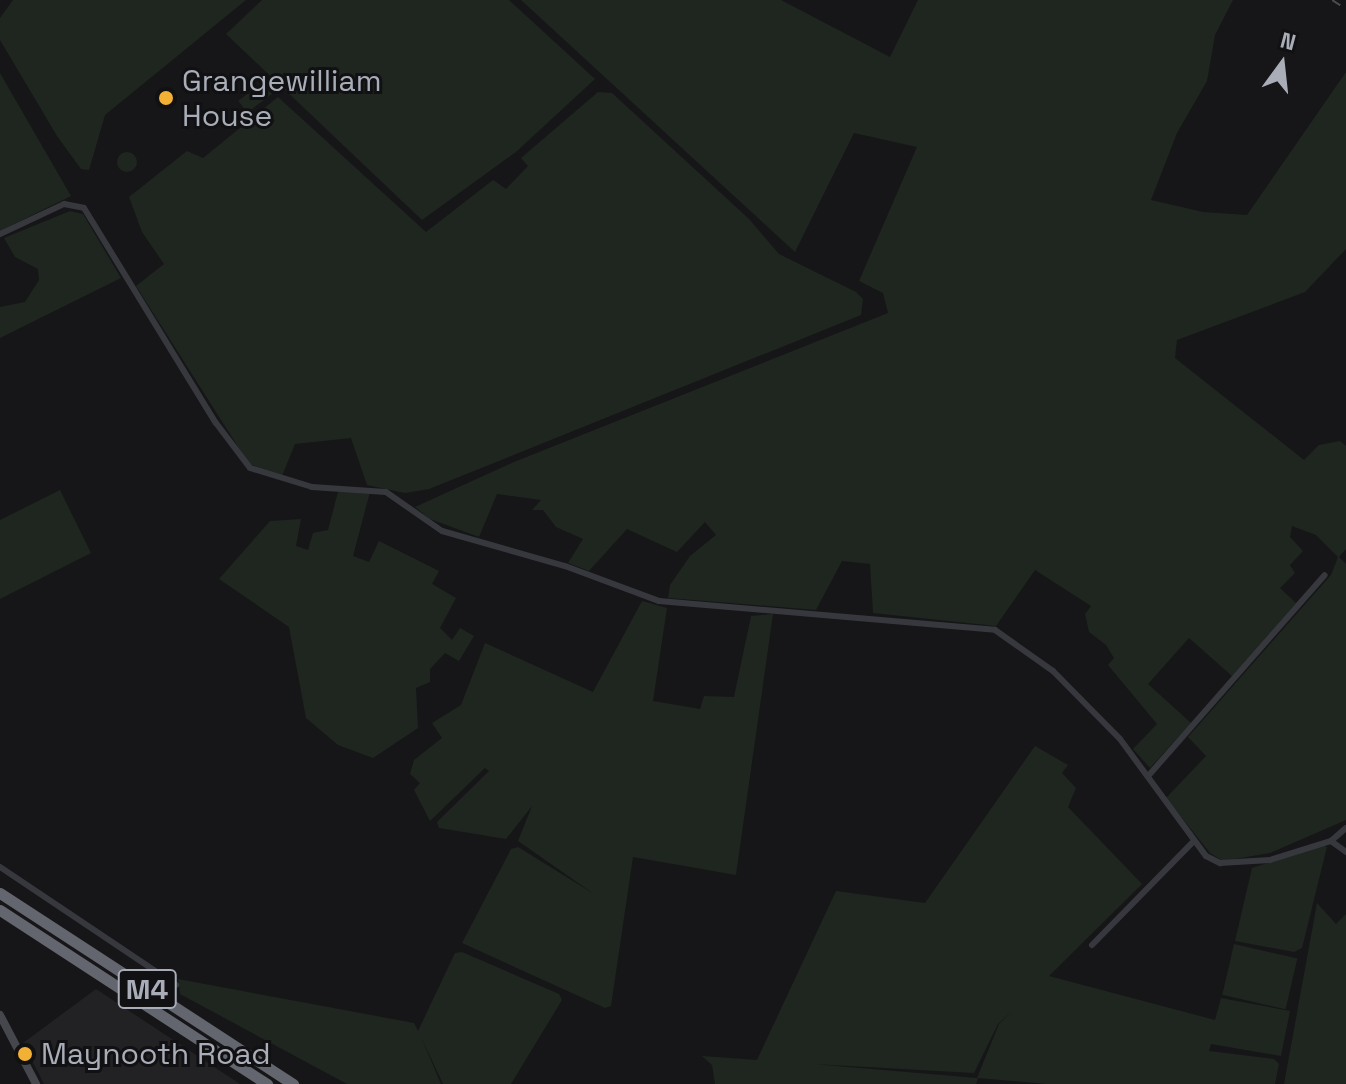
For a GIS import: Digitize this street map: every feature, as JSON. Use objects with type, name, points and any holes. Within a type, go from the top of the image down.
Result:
[{"type":"highway","name":"M4","points":[[0,893],[293,1084]]},
{"type":"highway","name":"M4","points":[[0,910],[267,1084]]},
{"type":"main road","points":[[0,1015],[36,1084]]},
{"type":"street","points":[[0,234],[64,204],[77,203],[250,468],[312,487],[376,489],[442,531],[565,566],[659,601],[995,630],[1053,671],[1149,775],[1193,842],[1220,863],[1270,860],[1331,841],[1346,828]]},
{"type":"street","points":[[1149,775],[1325,575]]},
{"type":"street","points":[[1331,841],[1346,852]]},
{"type":"street","points":[[1092,945],[1193,842]]},
{"type":"street","points":[[0,867],[176,985]]},
{"type":"shaded area","points":[[13,0],[246,0],[105,115],[89,170],[81,169],[57,136],[0,40],[0,18]]},
{"type":"shaded area","points":[[262,0],[509,0],[595,79],[516,152],[422,220],[226,34]]},
{"type":"shaded area","points":[[521,0],[781,0],[890,57],[918,0],[1233,0],[1215,35],[1207,81],[1177,133],[1151,200],[1203,212],[1247,215],[1346,72],[1346,249],[1305,292],[1177,340],[1175,358],[1304,460],[1319,445],[1340,441],[1346,446],[1346,549],[1339,557],[1346,564],[1346,820],[1270,853],[1223,861],[1210,853],[1166,798],[1206,756],[1188,737],[1331,575],[1338,557],[1316,535],[1292,526],[1290,537],[1303,551],[1290,565],[1295,573],[1280,588],[1296,603],[1232,676],[1189,638],[1148,684],[1191,723],[1150,768],[1133,749],[1157,724],[1108,665],[1114,658],[1106,645],[1089,632],[1085,614],[1091,606],[1035,570],[996,626],[873,613],[870,564],[842,561],[816,610],[668,598],[670,585],[690,556],[716,535],[705,522],[677,552],[627,529],[589,571],[568,563],[583,539],[556,527],[543,510],[532,510],[541,500],[497,494],[479,537],[430,519],[415,507],[514,462],[888,313],[883,293],[859,281],[917,147],[854,133],[795,252]]},
{"type":"shaded area","points":[[0,73],[71,196],[0,231]]},
{"type":"shaded area","points":[[263,82],[272,94],[247,113],[238,101]]},
{"type":"shaded area","points":[[598,92],[612,93],[749,219],[779,254],[856,292],[863,299],[861,315],[429,489],[405,493],[367,485],[351,438],[295,444],[282,476],[249,464],[136,286],[164,264],[142,232],[129,197],[187,151],[203,158],[278,97],[426,232],[493,180],[506,189],[528,166],[521,158]]},
{"type":"shaded area","points":[[127,152],[134,155],[137,162],[134,169],[127,172],[120,169],[117,162],[120,155]]},
{"type":"shaded area","points":[[70,211],[83,214],[121,278],[0,338],[0,307],[25,302],[39,280],[38,269],[15,257],[4,238]]},
{"type":"shaded area","points":[[60,490],[91,553],[0,599],[0,520]]},
{"type":"shaded area","points":[[338,492],[370,492],[353,556],[369,562],[379,541],[439,571],[432,584],[456,598],[440,628],[452,640],[460,628],[474,636],[459,661],[445,653],[430,669],[430,682],[416,688],[418,728],[373,758],[338,745],[306,718],[289,627],[219,579],[270,521],[301,519],[296,546],[308,550],[313,533],[328,530]]},
{"type":"shaded area","points":[[642,601],[667,608],[653,701],[700,709],[704,696],[734,697],[751,616],[773,614],[736,875],[633,857],[611,1006],[605,1008],[462,943],[511,849],[518,847],[594,894],[518,841],[532,806],[506,839],[439,828],[437,822],[489,771],[485,768],[430,821],[414,790],[420,783],[410,774],[414,760],[442,738],[432,723],[461,705],[485,643],[593,692]]},
{"type":"shaded area","points":[[1035,746],[1068,765],[1062,773],[1076,788],[1068,807],[1142,884],[1049,976],[1215,1020],[1221,998],[1290,1011],[1281,1056],[1211,1044],[1209,1051],[1274,1059],[1279,1064],[1275,1084],[1047,1084],[978,1078],[976,1084],[715,1084],[712,1065],[702,1056],[757,1060],[836,891],[925,903]],"holes":[[[1012,1011],[999,1024],[977,1078],[813,1064],[974,1073],[998,1024]]]},
{"type":"shaded area","points":[[1322,845],[1327,847],[1302,948],[1294,952],[1235,941],[1252,868]]},
{"type":"shaded area","points":[[1317,903],[1336,924],[1346,914],[1346,1084],[1284,1084]]},
{"type":"shaded area","points":[[1234,944],[1297,959],[1286,1009],[1222,995]]},
{"type":"shaded area","points":[[462,952],[559,994],[562,1000],[511,1084],[443,1084],[421,1037],[441,1084],[347,1084],[180,994],[178,979],[414,1023],[418,1031],[455,953]]},
{"type":"shaded area","points":[[96,989],[240,1084],[44,1084],[23,1043]]},
{"type":"railway","points":[[1332,0],[1346,9]]},
{"type":"place","name":"Grangewilliam House","points":[[166,98]]},
{"type":"place","name":"Maynooth Road","points":[[25,1054]]}]
